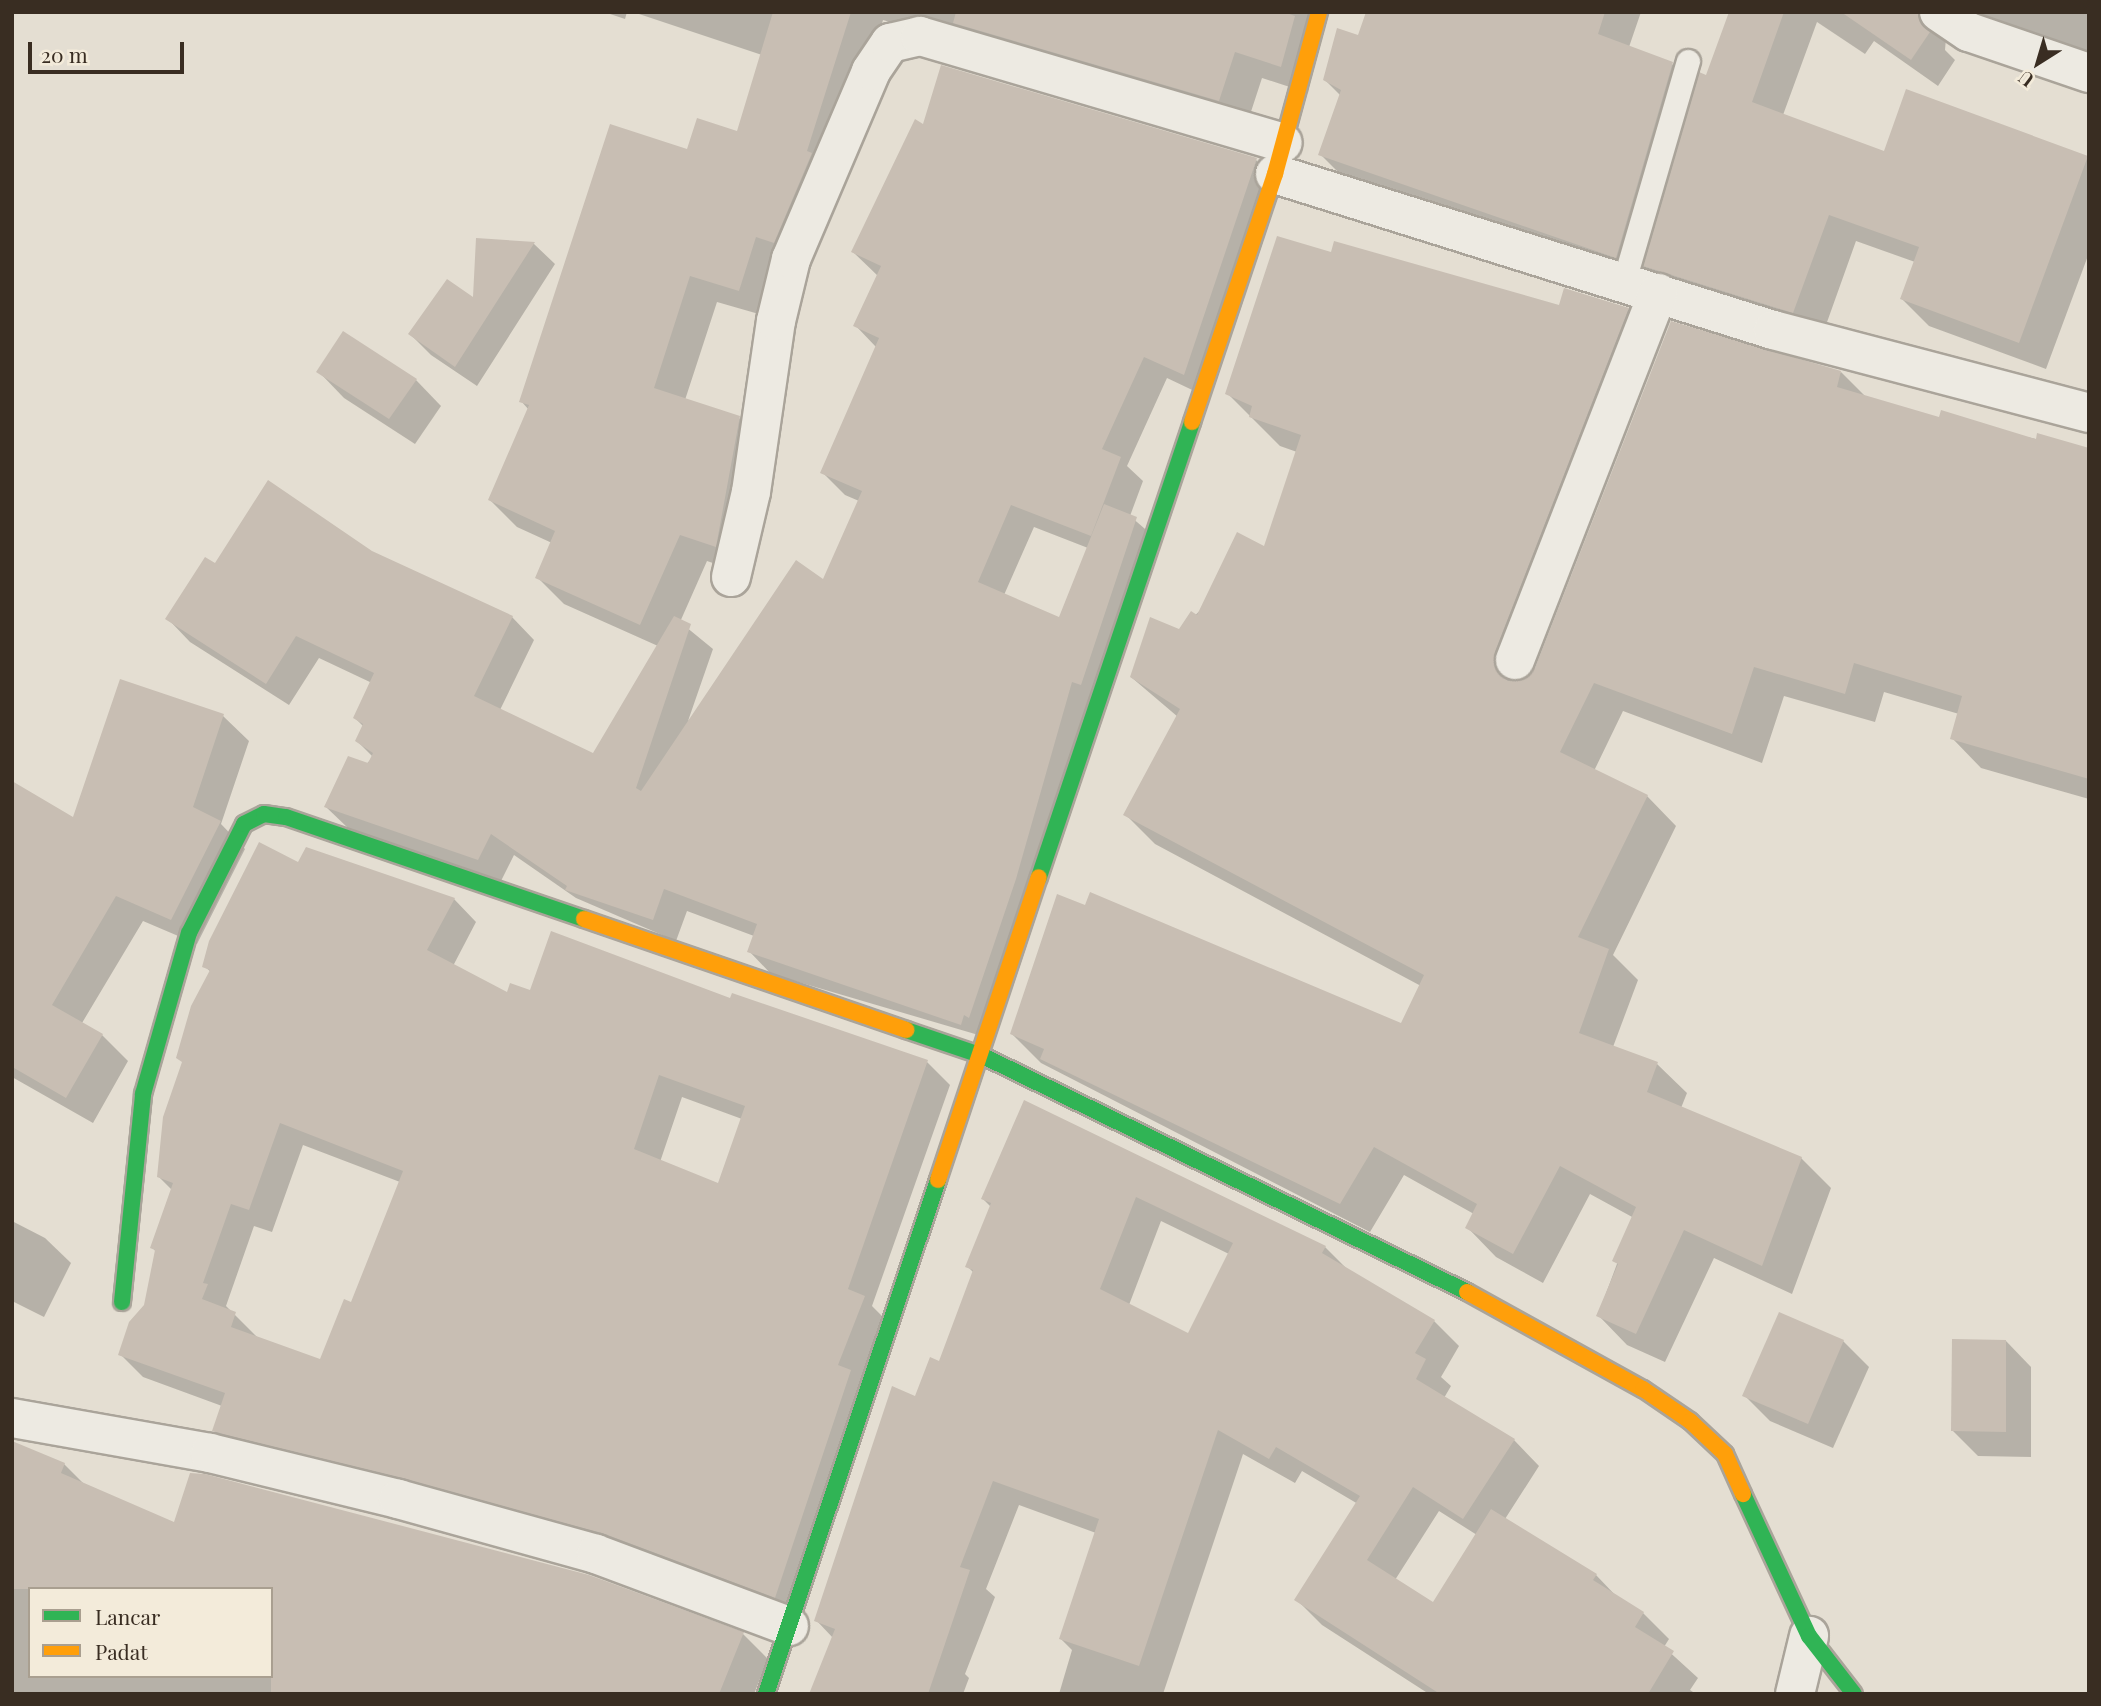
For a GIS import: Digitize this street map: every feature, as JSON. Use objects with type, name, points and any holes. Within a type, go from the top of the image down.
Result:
[{"type":"street","points":[[766,1694],[983,1056],[1279,158],[1319,12]]},
{"type":"street","points":[[1938,12],[1969,32],[2089,73]]},
{"type":"street","points":[[731,577],[751,492],[776,321],[790,259],[871,71],[890,43],[920,36],[1279,158],[1641,287],[1773,330],[2089,413]]},
{"type":"street","points":[[1515,660],[1641,287]]},
{"type":"street","points":[[122,1302],[143,1094],[164,1012],[189,933],[244,824],[264,814],[286,817],[983,1056],[1434,1274],[1643,1389],[1690,1421],[1725,1454],[1809,1636],[1854,1694]]},
{"type":"street","points":[[12,1418],[210,1453],[398,1499],[596,1554],[789,1626]]},
{"type":"street","points":[[1796,1694],[1809,1636]]},
{"type":"lane","points":[[1641,287],[1688,61]]},
{"type":"building","points":[[773,12],[851,12],[807,151],[812,153],[774,243],[756,237],[739,291],[690,276],[654,388],[740,416],[716,547],[680,535],[640,625],[535,578],[555,531],[488,500],[529,405],[519,402],[610,124],[687,149],[697,118],[737,131]]},
{"type":"building","points":[[956,12],[1284,12],[1295,16],[1281,67],[1235,52],[1219,101],[953,23]]},
{"type":"building","points":[[1366,12],[1605,12],[1598,34],[1673,62],[1616,258],[1318,155],[1341,90],[1323,80],[1337,28],[1358,35]]},
{"type":"building","points":[[1729,12],[1784,12],[1752,102],[1884,151],[1906,89],[2088,156],[2019,343],[1900,299],[1919,247],[1829,215],[1793,313],[1643,266],[1699,72],[1706,75]]},
{"type":"building","points":[[1841,12],[1917,12],[1930,32],[1911,60]]},
{"type":"building","points":[[941,65],[1257,158],[1184,375],[1144,357],[1102,449],[1121,457],[1091,536],[1011,505],[978,582],[1059,617],[1104,504],[1137,517],[1081,685],[1072,682],[1016,879],[969,1018],[964,1015],[961,1025],[747,952],[757,924],[664,889],[653,920],[565,890],[567,886],[491,834],[478,860],[324,807],[348,756],[368,763],[373,753],[355,741],[363,724],[353,718],[374,673],[296,636],[266,684],[165,619],[205,557],[215,563],[268,480],[372,551],[513,616],[474,696],[593,753],[674,616],[691,624],[636,788],[641,791],[796,560],[823,579],[862,491],[820,473],[879,338],[853,326],[881,266],[851,252],[915,119],[923,124]]},
{"type":"building","points":[[1277,236],[1331,252],[1334,241],[1559,305],[1564,288],[1629,308],[1495,652],[1498,673],[1508,681],[1528,677],[1535,668],[1671,321],[1841,371],[1837,387],[1939,417],[1941,410],[2036,439],[2037,433],[2089,448],[2089,779],[1950,739],[1962,696],[1854,663],[1845,694],[1754,667],[1732,734],[1594,683],[1560,752],[1648,795],[1578,937],[1609,949],[1579,1033],[1658,1062],[1647,1092],[1802,1157],[1762,1266],[1684,1230],[1636,1334],[1596,1316],[1618,1264],[1612,1261],[1636,1207],[1560,1166],[1513,1254],[1465,1228],[1477,1204],[1374,1147],[1340,1204],[1040,1059],[1044,1049],[1010,1034],[1057,894],[1085,905],[1090,892],[1401,1023],[1424,975],[1123,815],[1180,709],[1130,677],[1150,617],[1179,629],[1191,611],[1197,615],[1237,532],[1264,546],[1301,435],[1249,417],[1252,406],[1225,394]]},
{"type":"building","points":[[476,238],[535,242],[455,367],[408,334],[447,279],[473,297]]},
{"type":"building","points":[[343,331],[417,379],[389,419],[316,372]]},
{"type":"building","points":[[120,679],[224,714],[193,807],[221,821],[171,920],[116,896],[52,1005],[103,1034],[66,1098],[14,1068],[12,1072],[12,781],[73,817]]},
{"type":"building","points":[[259,842],[298,862],[306,847],[455,898],[427,950],[507,992],[510,983],[530,990],[551,931],[730,998],[732,993],[928,1060],[848,1289],[865,1296],[838,1365],[851,1370],[775,1598],[602,1533],[212,1431],[225,1393],[118,1355],[129,1322],[144,1305],[155,1250],[150,1248],[173,1183],[157,1177],[163,1117],[182,1062],[176,1058],[191,1006],[210,970],[202,967],[209,941]],"holes":[[[659,1075],[745,1106],[718,1183],[634,1149]],[[280,1123],[403,1171],[351,1302],[344,1299],[320,1359],[231,1327],[236,1312],[202,1299],[208,1284],[203,1283],[231,1204],[249,1210]]]},
{"type":"building","points":[[1024,1100],[1326,1246],[1322,1253],[1435,1320],[1415,1353],[1426,1359],[1416,1379],[1515,1439],[1463,1519],[1413,1487],[1367,1560],[1433,1602],[1491,1509],[1597,1574],[1593,1580],[1644,1612],[1635,1627],[1674,1651],[1648,1694],[1440,1694],[1294,1600],[1360,1496],[1276,1447],[1269,1459],[1218,1430],[1139,1666],[1059,1639],[1099,1519],[993,1481],[960,1567],[970,1570],[928,1694],[809,1694],[835,1629],[814,1621],[892,1386],[915,1396],[930,1357],[939,1361],[973,1270],[965,1267],[991,1203],[981,1199]],"holes":[[[1136,1197],[1233,1243],[1188,1333],[1100,1289]]]},
{"type":"building","points":[[1779,1312],[1844,1340],[1808,1424],[1742,1396]]},
{"type":"building","points":[[1952,1339],[2006,1340],[2006,1432],[1951,1431]]},
{"type":"building","points":[[12,1441],[65,1463],[61,1473],[174,1522],[190,1473],[205,1474],[589,1575],[744,1632],[719,1694],[271,1694],[273,1587],[12,1589]]},
{"type":"traffic: fast","points":[[1039,877],[1192,422]]},
{"type":"traffic: fast","points":[[122,1302],[143,1094],[189,933],[244,824],[264,814],[286,817],[584,919]]},
{"type":"traffic: fast","points":[[906,1030],[983,1056],[1467,1292]]},
{"type":"traffic: fast","points":[[766,1694],[938,1180]]},
{"type":"traffic: fast","points":[[1743,1494],[1809,1636],[1854,1694]]},
{"type":"traffic: slow","points":[[1192,422],[1275,174],[1319,12]]},
{"type":"traffic: slow","points":[[938,1180],[1039,877]]},
{"type":"traffic: slow","points":[[584,919],[906,1030]]},
{"type":"traffic: slow","points":[[1467,1292],[1643,1389],[1690,1421],[1725,1454],[1743,1494]]}]
